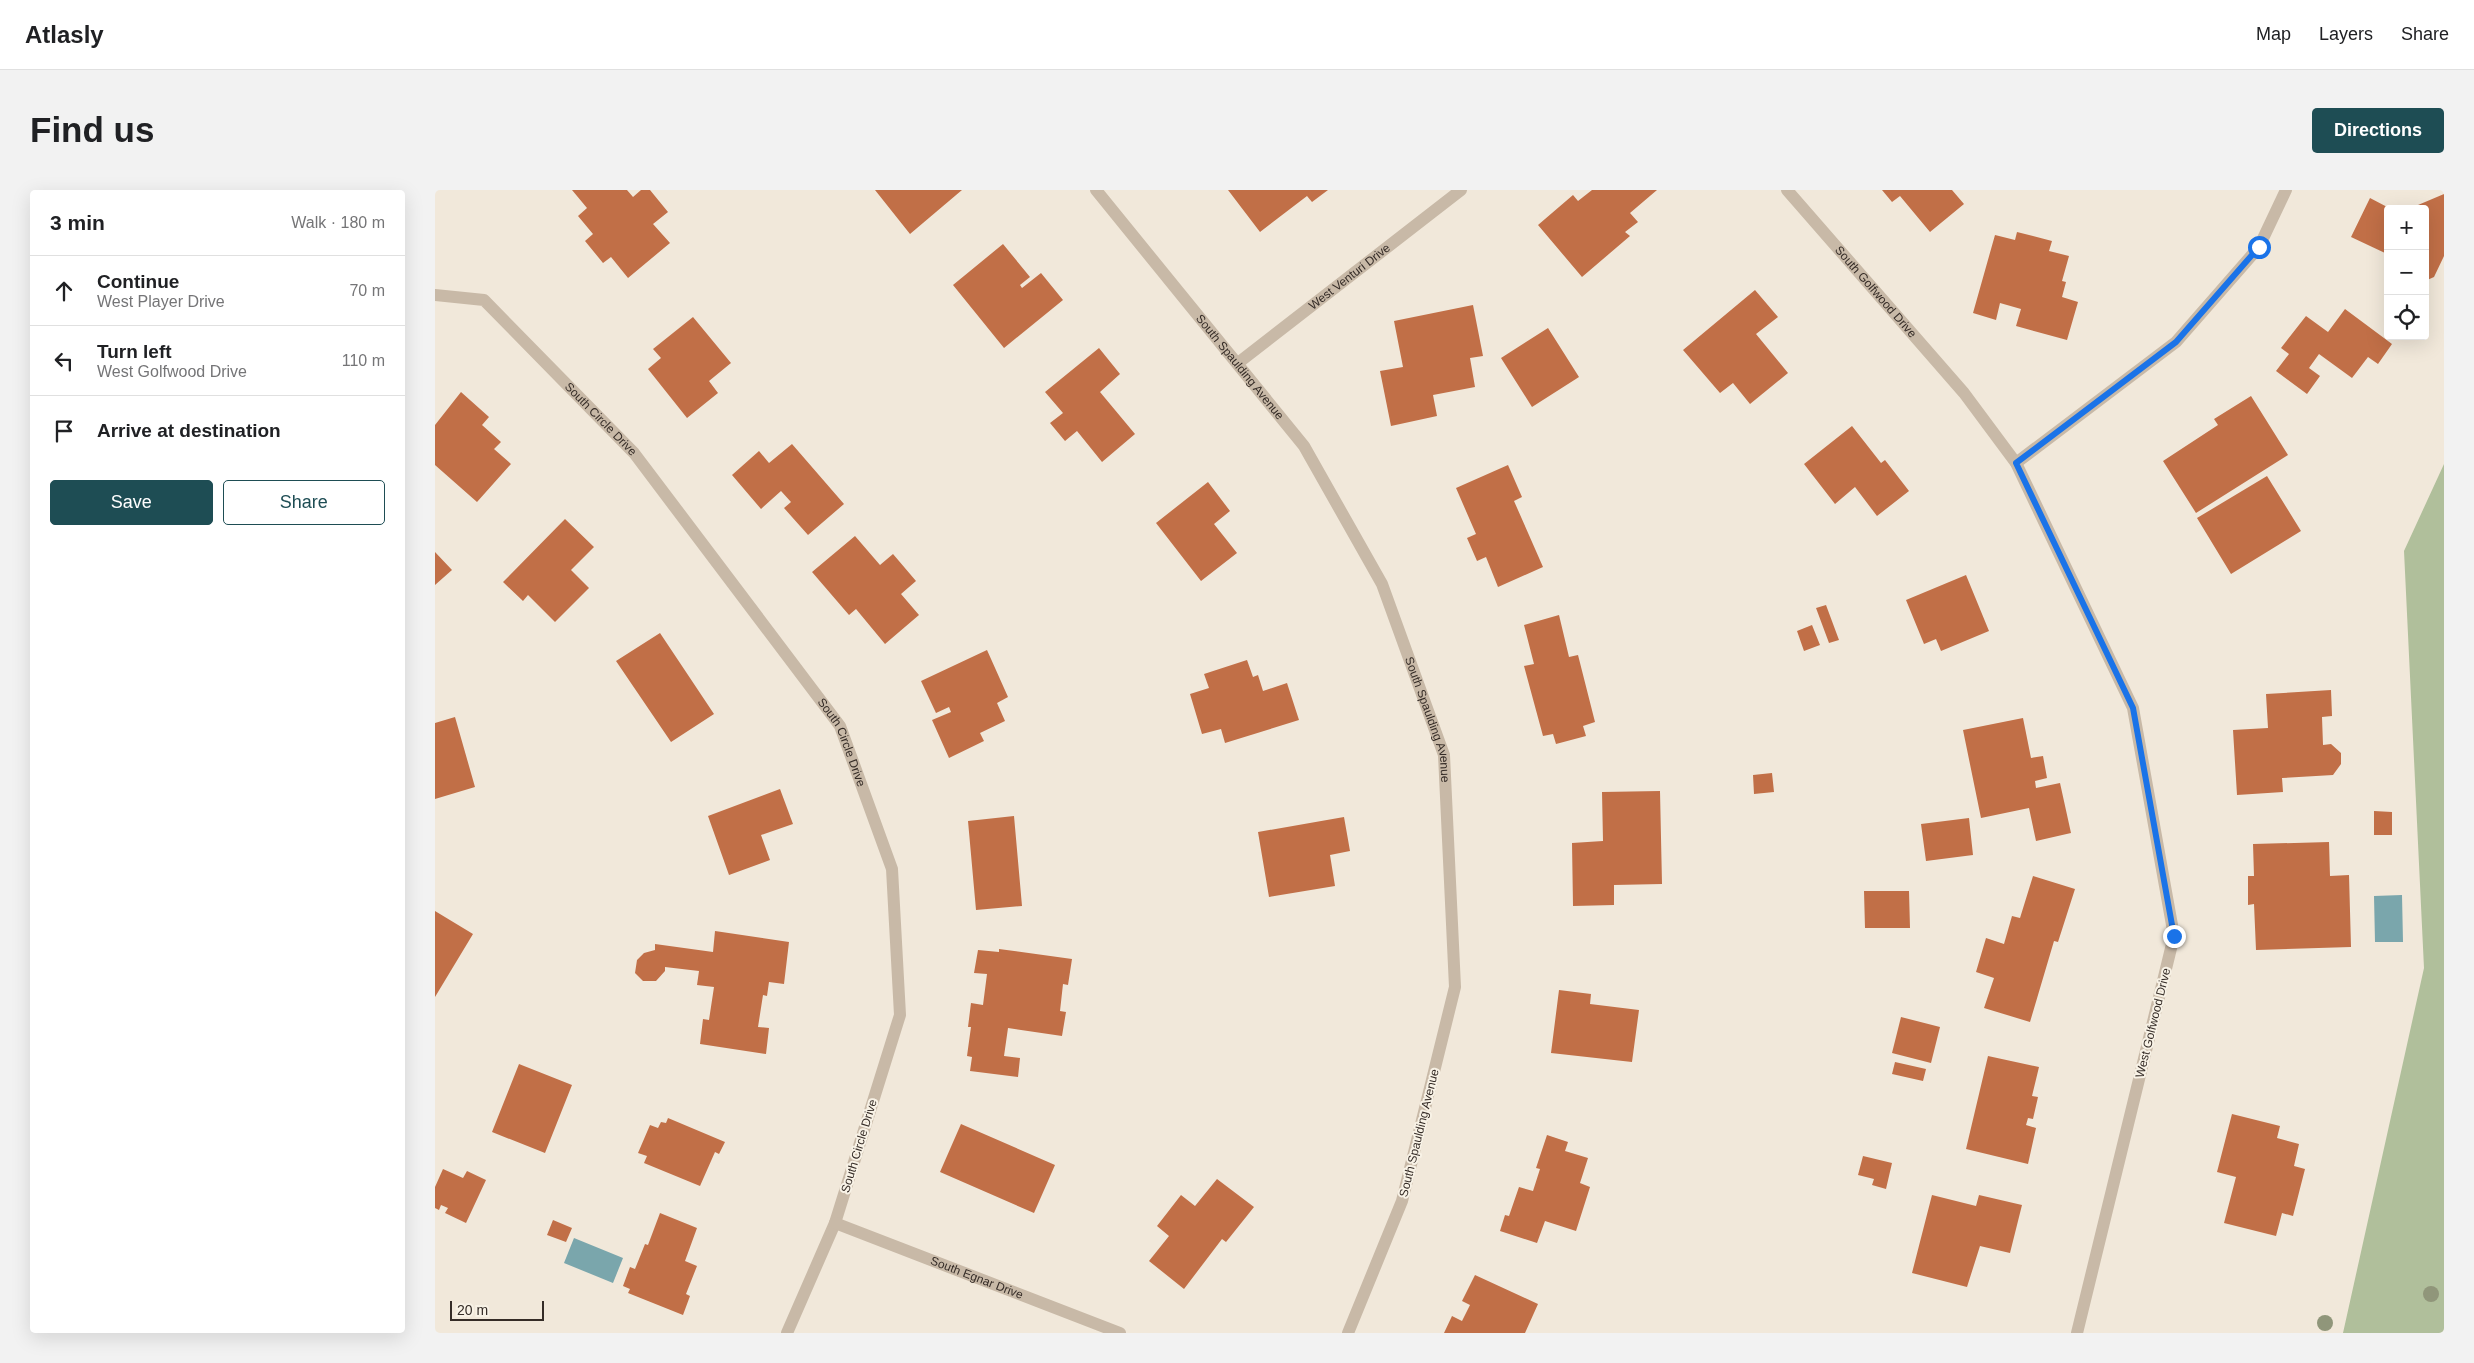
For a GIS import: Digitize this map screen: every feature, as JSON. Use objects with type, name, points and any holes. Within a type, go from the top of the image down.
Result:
[{"type":"street","name":"South Spaulding Avenue","points":[[1096,190],[1304,446],[1382,584],[1444,755],[1455,987],[1402,1201],[1348,1333]]},
{"type":"street","name":"West Venturi Drive","points":[[1238,364],[1461,190]]},
{"type":"street","name":"South Golfwood Drive","points":[[1787,190],[1964,393]]},
{"type":"street","points":[[2016,463],[2176,342],[2259,247],[2286,190]]},
{"type":"street","name":"South Circle Drive","points":[[435,295],[484,300],[634,453],[840,726],[892,869],[900,1015],[835,1223],[787,1333]]},
{"type":"street","name":"West Golfwood Drive","points":[[1964,393],[2016,463],[2133,708],[2174,936],[2077,1333]]},
{"type":"street","name":"South Egnar Drive","points":[[835,1223],[1120,1333]]},
{"type":"green space","points":[[2444,464],[2444,1333],[2343,1333],[2424,968],[2404,551]]},
{"type":"water","points":[[2402,895],[2403,942],[2375,942],[2374,896]]},
{"type":"water","points":[[574,1238],[623,1258],[613,1283],[564,1263]]},
{"type":"building","points":[[572,190],[627,190],[633,197],[641,190],[650,190],[668,212],[653,224],[670,243],[628,278],[611,257],[603,263],[585,241],[593,234],[578,216],[587,208]]},
{"type":"building","points":[[875,190],[962,190],[910,234]]},
{"type":"building","points":[[1228,190],[1328,190],[1312,202],[1307,196],[1260,232]]},
{"type":"building","points":[[1592,190],[1657,190],[1630,213],[1638,222],[1625,232],[1630,236],[1582,277],[1538,225],[1573,195],[1578,201]]},
{"type":"building","points":[[1882,190],[1952,190],[1964,204],[1930,232],[1900,196],[1892,202]]},
{"type":"building","points":[[2444,194],[2444,256],[2434,277],[2429,279],[2429,205],[2418,205]]},
{"type":"building","points":[[2370,198],[2384,205],[2384,253],[2351,237]]},
{"type":"building","points":[[2017,232],[2052,241],[2049,251],[2069,256],[2062,281],[2066,282],[2062,297],[2078,302],[2067,340],[2016,326],[2021,309],[2000,303],[1996,320],[1973,313],[1995,235],[2015,240]]},
{"type":"building","points":[[1003,244],[1030,277],[1020,285],[1022,288],[1041,273],[1063,300],[1004,348],[953,285]]},
{"type":"building","points":[[1755,290],[1778,317],[1756,334],[1788,373],[1750,404],[1733,383],[1720,393],[1683,350]]},
{"type":"building","points":[[1473,305],[1483,356],[1470,358],[1475,387],[1433,395],[1437,416],[1391,426],[1380,371],[1403,367],[1394,321]]},
{"type":"building","points":[[2345,309],[2384,338],[2384,340],[2392,344],[2378,364],[2368,357],[2352,378],[2319,354],[2309,368],[2320,376],[2307,394],[2276,371],[2289,354],[2281,348],[2306,316],[2328,332]]},
{"type":"building","points":[[693,317],[731,363],[709,381],[718,393],[687,418],[648,369],[661,358],[653,349]]},
{"type":"building","points":[[1548,328],[1579,377],[1532,407],[1501,358]]},
{"type":"building","points":[[1099,348],[1120,374],[1100,392],[1135,434],[1102,462],[1077,431],[1065,441],[1050,423],[1063,413],[1045,392]]},
{"type":"building","points":[[461,392],[489,417],[482,425],[501,442],[494,449],[511,464],[477,502],[435,465],[435,425]]},
{"type":"building","points":[[2251,396],[2288,455],[2196,513],[2163,461],[2218,425],[2214,419]]},
{"type":"building","points":[[1852,426],[1881,463],[1885,460],[1909,491],[1877,516],[1855,487],[1835,504],[1804,464]]},
{"type":"building","points":[[792,444],[844,504],[808,535],[784,508],[791,502],[781,491],[761,509],[732,475],[759,451],[769,463]]},
{"type":"building","points":[[1508,465],[1522,497],[1514,501],[1543,567],[1498,587],[1486,557],[1477,561],[1467,538],[1476,534],[1456,488]]},
{"type":"building","points":[[2267,476],[2301,531],[2231,574],[2197,518]]},
{"type":"building","points":[[1208,482],[1230,511],[1214,524],[1237,553],[1201,581],[1156,523]]},
{"type":"building","points":[[565,519],[594,547],[571,570],[589,588],[555,622],[528,595],[523,601],[503,582]]},
{"type":"building","points":[[855,536],[880,565],[893,554],[916,581],[901,594],[919,615],[885,644],[856,609],[849,615],[812,572]]},
{"type":"building","points":[[435,552],[452,570],[435,585]]},
{"type":"building","points":[[1966,575],[1989,631],[1941,651],[1936,639],[1924,644],[1906,600]]},
{"type":"building","points":[[1826,605],[1839,640],[1829,643],[1816,608]]},
{"type":"building","points":[[1559,615],[1569,657],[1578,655],[1595,722],[1583,726],[1586,736],[1556,744],[1553,734],[1543,736],[1524,666],[1534,664],[1524,625]]},
{"type":"building","points":[[1812,625],[1820,645],[1804,651],[1797,631]]},
{"type":"building","points":[[660,633],[714,714],[671,742],[616,661]]},
{"type":"building","points":[[987,650],[1008,697],[997,703],[1005,721],[980,733],[984,741],[949,758],[932,720],[951,712],[949,707],[936,713],[921,681]]},
{"type":"building","points":[[1247,660],[1253,677],[1258,675],[1263,691],[1287,683],[1299,720],[1225,743],[1221,729],[1202,734],[1190,694],[1209,688],[1204,674]]},
{"type":"building","points":[[2331,690],[2332,716],[2322,717],[2323,745],[2331,744],[2341,753],[2341,764],[2333,775],[2282,778],[2283,792],[2237,795],[2233,730],[2268,728],[2266,694]]},
{"type":"building","points":[[455,717],[475,787],[435,799],[435,723]]},
{"type":"building","points":[[2023,718],[2031,758],[2043,756],[2047,778],[2035,781],[2036,788],[2060,783],[2071,833],[2036,841],[2029,808],[1981,818],[1963,730]]},
{"type":"building","points":[[1772,773],[1774,792],[1754,794],[1753,775]]},
{"type":"building","points":[[780,789],[793,824],[761,835],[770,860],[729,875],[708,816]]},
{"type":"building","points":[[1660,791],[1662,884],[1614,885],[1614,905],[1573,906],[1572,843],[1603,841],[1602,792]]},
{"type":"building","points":[[2374,811],[2392,812],[2392,835],[2374,835]]},
{"type":"building","points":[[1014,816],[1022,906],[976,910],[968,821]]},
{"type":"building","points":[[1344,817],[1350,851],[1330,855],[1335,886],[1269,897],[1258,832]]},
{"type":"building","points":[[1969,818],[1973,855],[1926,861],[1921,824]]},
{"type":"building","points":[[2329,842],[2330,876],[2349,875],[2351,947],[2256,950],[2254,904],[2248,905],[2248,876],[2254,876],[2253,844]]},
{"type":"building","points":[[2033,876],[2075,889],[2058,942],[2054,941],[2030,1022],[1984,1008],[1994,978],[1976,972],[1986,938],[2004,944],[2012,916],[2020,918]]},
{"type":"building","points":[[1864,891],[1909,891],[1910,928],[1865,928]]},
{"type":"building","points":[[435,911],[473,934],[435,997]]},
{"type":"building","points":[[715,931],[789,942],[784,984],[769,982],[767,996],[763,995],[758,1027],[769,1028],[766,1054],[700,1044],[703,1019],[709,1020],[714,987],[697,985],[699,971],[665,967],[665,971],[656,981],[643,981],[635,973],[637,960],[644,953],[655,950],[655,944],[713,952]]},
{"type":"building","points":[[999,949],[1072,959],[1068,985],[1063,984],[1060,1011],[1066,1012],[1062,1036],[1008,1028],[1004,1056],[1020,1058],[1018,1077],[970,1071],[972,1057],[967,1056],[971,1027],[968,1027],[971,1003],[983,1005],[987,974],[974,973],[978,950],[999,952]]},
{"type":"building","points":[[1559,990],[1591,994],[1590,1004],[1639,1010],[1632,1062],[1551,1053]]},
{"type":"building","points":[[1901,1017],[1940,1027],[1931,1063],[1892,1053]]},
{"type":"building","points":[[1988,1056],[2039,1067],[2032,1096],[2038,1097],[2033,1119],[2028,1118],[2026,1125],[2036,1128],[2028,1164],[1966,1149]]},
{"type":"building","points":[[1895,1062],[1926,1069],[1923,1081],[1892,1074]]},
{"type":"building","points":[[519,1064],[572,1085],[545,1153],[492,1132]]},
{"type":"building","points":[[2232,1114],[2280,1126],[2277,1138],[2299,1144],[2294,1166],[2305,1169],[2293,1216],[2282,1213],[2276,1236],[2224,1223],[2236,1177],[2217,1172]]},
{"type":"building","points":[[668,1118],[725,1142],[719,1154],[715,1152],[700,1186],[644,1163],[647,1156],[638,1153],[650,1125],[658,1128],[661,1122],[666,1123]]},
{"type":"building","points":[[961,1124],[1055,1165],[1034,1213],[940,1172]]},
{"type":"building","points":[[1547,1135],[1568,1142],[1565,1151],[1588,1158],[1580,1183],[1590,1187],[1576,1231],[1545,1221],[1537,1243],[1500,1231],[1505,1215],[1509,1216],[1519,1187],[1533,1191],[1540,1169],[1536,1168]]},
{"type":"building","points":[[1863,1156],[1892,1163],[1886,1189],[1872,1185],[1874,1179],[1858,1175]]},
{"type":"building","points":[[443,1169],[463,1178],[467,1171],[486,1180],[466,1223],[445,1213],[448,1208],[441,1205],[439,1210],[435,1208],[435,1187]]},
{"type":"building","points":[[1217,1179],[1254,1207],[1226,1242],[1222,1239],[1184,1289],[1149,1261],[1169,1236],[1157,1226],[1181,1195],[1195,1206]]},
{"type":"building","points":[[1932,1195],[1976,1206],[1979,1195],[2022,1205],[2010,1253],[1980,1246],[1967,1287],[1912,1273]]},
{"type":"building","points":[[660,1213],[697,1228],[685,1261],[697,1266],[686,1294],[690,1296],[683,1315],[628,1293],[630,1289],[623,1286],[630,1267],[635,1269],[645,1244],[648,1245]]},
{"type":"building","points":[[553,1220],[572,1228],[566,1242],[547,1235]]},
{"type":"building","points":[[1475,1275],[1538,1304],[1525,1333],[1444,1333],[1452,1316],[1462,1321],[1470,1305],[1462,1301]]},
{"type":"route","points":[[2174,936],[2133,708],[2016,463],[2176,342],[2259,247]]}]
